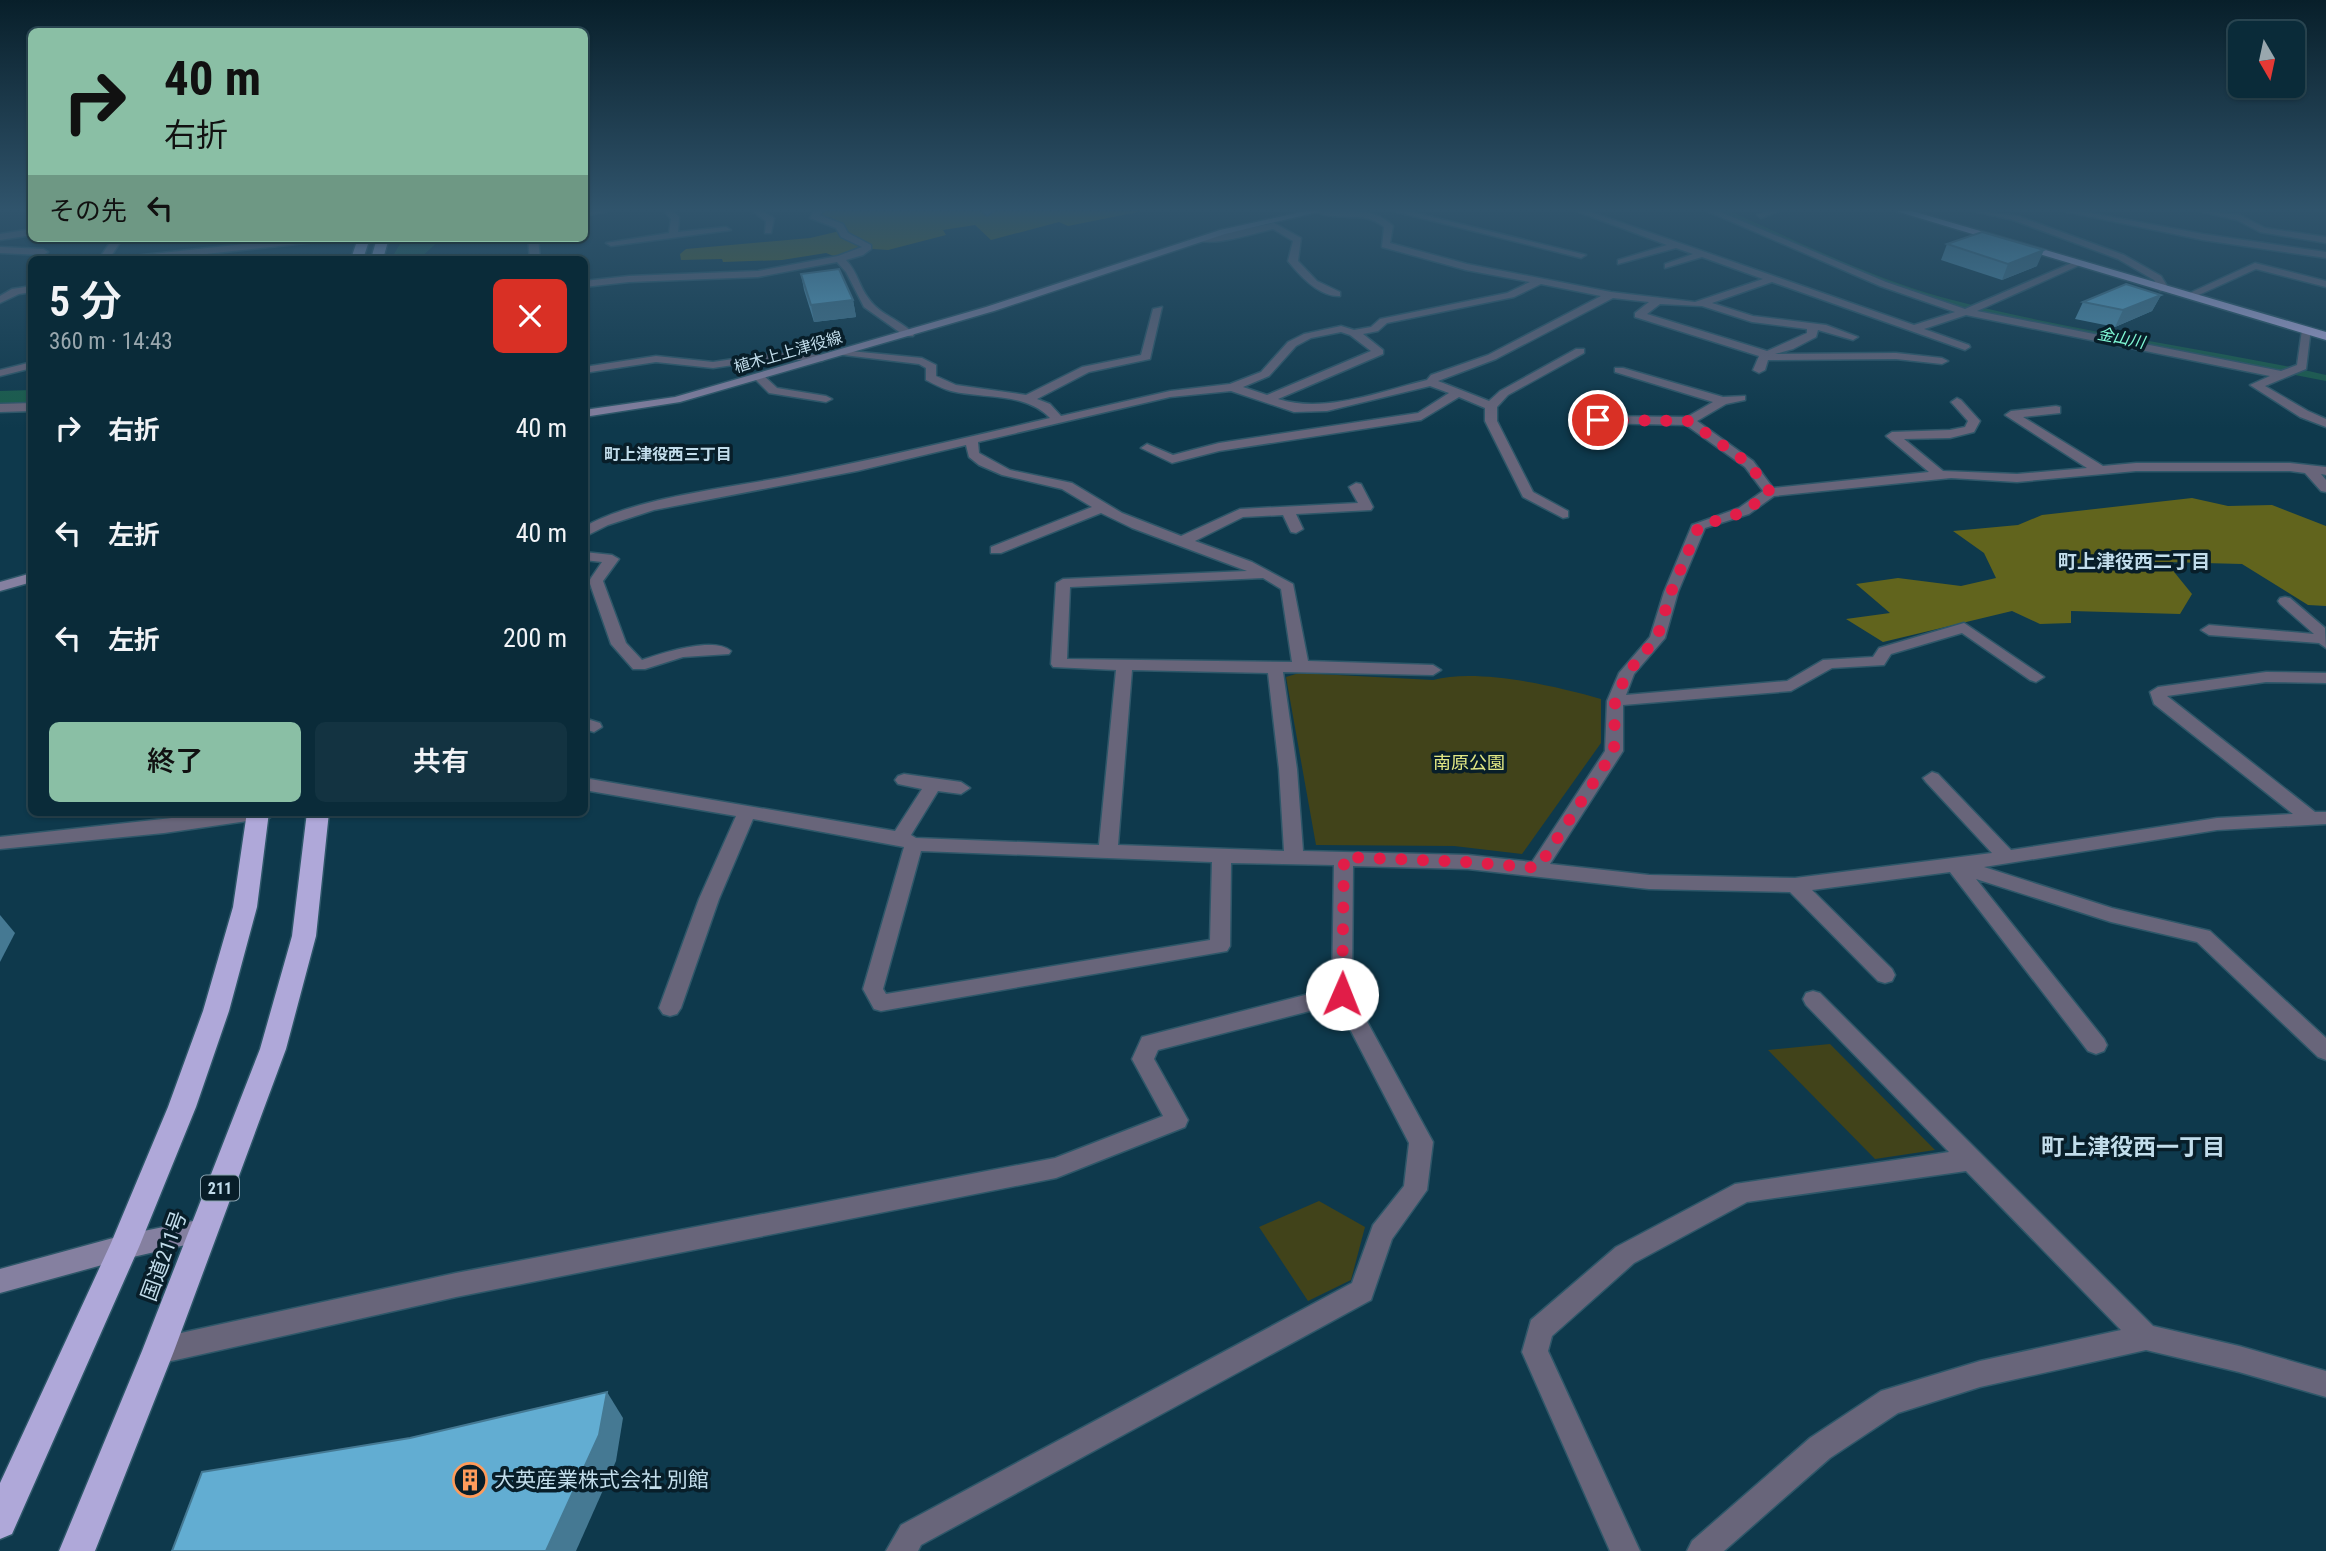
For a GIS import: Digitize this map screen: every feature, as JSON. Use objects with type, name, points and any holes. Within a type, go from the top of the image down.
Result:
[{"type":"highway","points":[[2144,283],[2326,336]]},
{"type":"highway","name":"国道211号","points":[[0,1522],[124,1247],[182,1107],[216,1011],[245,907],[261,816]]},
{"type":"highway","name":"国道211号","points":[[77,1551],[158,1351],[272,1049],[304,936],[318,816]]},
{"type":"main road","name":"植木上上津役線","points":[[588,413],[676,400],[909,334],[1064,283]]},
{"type":"main road","points":[[0,587],[28,578]]},
{"type":"main road","points":[[0,1281],[124,1247],[203,1230]]},
{"type":"street","points":[[857,283],[865,302],[909,334]]},
{"type":"street","points":[[1317,283],[1336,294]]},
{"type":"street","points":[[1354,333],[1374,329],[1384,321],[1510,295],[1537,283]]},
{"type":"street","points":[[1555,283],[1611,295],[1701,303],[1752,319],[1813,325],[1853,337]]},
{"type":"street","points":[[1701,303],[1759,283]]},
{"type":"street","points":[[1784,283],[1965,347]]},
{"type":"street","points":[[1882,283],[1966,312],[2285,374]]},
{"type":"street","points":[[1914,329],[1966,312],[2031,283]]},
{"type":"street","points":[[2161,283],[2164,289]]},
{"type":"street","points":[[2188,296],[2216,283]]},
{"type":"street","points":[[0,300],[16,291],[28,290]]},
{"type":"street","points":[[1431,382],[1435,377],[1492,357],[1611,295]]},
{"type":"street","points":[[1657,301],[1639,315],[1774,358],[1896,356],[1942,361]]},
{"type":"street","points":[[1028,399],[1086,369],[1146,357],[1158,309]]},
{"type":"street","points":[[1765,354],[1789,347],[1812,335],[1813,325]]},
{"type":"street","points":[[588,531],[603,522],[651,507],[796,480],[1170,394],[1232,387],[1265,374],[1292,344],[1341,329],[1354,333],[1379,352],[1267,399]]},
{"type":"street","points":[[2307,330],[2302,368],[2256,385],[2294,409],[2326,423]]},
{"type":"street","points":[[1563,514],[1528,495],[1491,421],[1491,405],[1504,393],[1580,351]]},
{"type":"street","points":[[844,352],[922,361],[932,367],[930,378],[953,388],[1028,399],[1046,407],[1058,420]]},
{"type":"street","points":[[1759,370],[1765,354]]},
{"type":"street","points":[[588,369],[656,359],[713,365],[775,356],[822,358]]},
{"type":"street","points":[[0,363],[28,365]]},
{"type":"street","points":[[0,373],[28,366]]},
{"type":"street","points":[[1619,370],[1723,401]]},
{"type":"street","points":[[760,377],[773,391],[826,399]]},
{"type":"street","points":[[1232,387],[1294,408],[1326,407],[1431,382],[1491,405]]},
{"type":"street","points":[[1147,448],[1172,459],[1252,442],[1421,416],[1458,393]]},
{"type":"street","points":[[1598,420],[1689,421],[1723,401],[1741,398]]},
{"type":"street","points":[[1940,475],[1892,436],[1950,434],[1970,429],[1974,421],[1957,402]]},
{"type":"street","points":[[0,408],[28,407]]},
{"type":"street","points":[[2056,410],[2011,415],[2100,470]]},
{"type":"street","points":[[1689,421],[1749,464],[1770,492]]},
{"type":"street","points":[[972,441],[973,454],[986,466],[1003,474],[1035,477],[1069,486],[1102,508],[1182,541],[1230,556],[1288,587],[1301,666]]},
{"type":"street","points":[[1252,442],[1266,457]]},
{"type":"street","points":[[1538,868],[1614,751],[1615,701],[1627,673],[1657,638],[1671,592],[1699,526],[1744,512],[1770,492],[1940,475],[2017,478],[2100,470],[2276,467],[2326,471]]},
{"type":"street","points":[[2309,469],[2326,488]]},
{"type":"street","points":[[1182,541],[1210,530],[1240,513],[1289,513],[1366,507],[1356,486]]},
{"type":"street","points":[[996,550],[1031,534],[1069,524],[1102,508]]},
{"type":"street","points":[[1289,513],[1296,529]]},
{"type":"street","points":[[588,556],[612,559],[596,581],[619,643],[639,666],[681,652],[723,652]]},
{"type":"street","points":[[1266,574],[1063,583],[1059,664],[1433,670]]},
{"type":"street","points":[[2285,601],[2324,636]]},
{"type":"street","points":[[1615,701],[1791,686],[1829,663],[1878,662],[1885,651],[1964,628],[2036,677]]},
{"type":"street","points":[[2209,630],[2262,636],[2324,636]]},
{"type":"street","points":[[1108,851],[1124,666]]},
{"type":"street","points":[[1275,668],[1294,857]]},
{"type":"street","points":[[2318,818],[2160,700],[2158,692],[2266,677],[2326,678]]},
{"type":"street","points":[[1931,778],[2007,857]]},
{"type":"street","points":[[904,780],[961,788]]},
{"type":"street","points":[[588,785],[907,841],[1222,856],[1468,862],[1649,882],[1795,885],[1955,865],[2217,824],[2318,818]]},
{"type":"street","points":[[933,785],[907,841],[873,989],[881,1003],[1220,946],[1222,856]]},
{"type":"street","points":[[670,1008],[709,900],[746,813]]},
{"type":"street","points":[[0,843],[236,816]]},
{"type":"street","points":[[901,1551],[911,1535],[1362,1292],[1382,1233],[1415,1190],[1421,1142],[1342,994],[1344,857]]},
{"type":"street","points":[[1955,865],[2096,1045]]},
{"type":"street","points":[[1955,865],[2111,915],[2203,936],[2326,1051]]},
{"type":"street","points":[[1795,885],[1885,975]]},
{"type":"street","points":[[158,1351],[456,1285],[1056,1168],[1177,1120],[1143,1059],[1150,1043],[1342,994]]},
{"type":"street","points":[[1812,999],[1968,1160],[2146,1337]]},
{"type":"street","points":[[1625,1551],[1535,1352],[1540,1329],[1625,1255],[1743,1192],[1968,1160]]},
{"type":"street","points":[[1702,1551],[1820,1448],[1891,1401],[1980,1374],[2146,1337],[2239,1359],[2326,1384]]},
{"type":"green space","name":"南原公園","points":[[1299,673],[1433,680],[1451,677],[1494,677],[1562,689],[1601,699],[1601,743],[1522,854],[1454,846],[1316,845],[1286,677]]},
{"type":"green space","points":[[1830,1044],[1935,1150],[1875,1159],[1768,1050]]},
{"type":"green space","points":[[1319,1201],[1365,1227],[1351,1280],[1308,1301],[1259,1227]]},
{"type":"shaded area","points":[[2192,498],[2228,506],[2272,505],[2326,526],[2326,606],[2308,605],[2242,564],[2166,562],[2192,594],[2180,614],[2071,611],[2071,623],[2040,624],[2012,611],[1883,642],[1846,619],[1890,613],[1856,584],[1898,578],[1961,586],[1996,578],[1984,553],[1953,531],[2018,525],[2042,515]]},
{"type":"water","points":[[1887,283],[1899,283],[1984,308],[2072,327],[2291,367],[2326,375],[2326,381],[1978,313]]},
{"type":"building","points":[[804,283],[845,283],[853,300],[811,305]]},
{"type":"building","points":[[2126,284],[2161,295],[2123,310],[2083,302]]},
{"type":"building","name":"大英産業株式会社 別館","points":[[607,1392],[599,1435],[546,1551],[172,1551],[202,1472],[410,1438]]},
{"type":"waterway","name":"金山川","points":[[0,402],[28,401]]},
{"type":"place","name":"大英産業株式会社 別館","points":[[470,1480]]},
{"type":"district","name":"町上津役西三丁目","points":[[668,454]]},
{"type":"district","name":"町上津役西二丁目","points":[[2134,561]]},
{"type":"district","name":"町上津役西一丁目","points":[[2133,1147]]},
{"type":"route","points":[[1342,994],[1344,857],[1538,868],[1614,751],[1615,701],[1627,673],[1657,638],[1671,592],[1699,526],[1744,512],[1770,492],[1749,464],[1689,421],[1598,420]]}]
